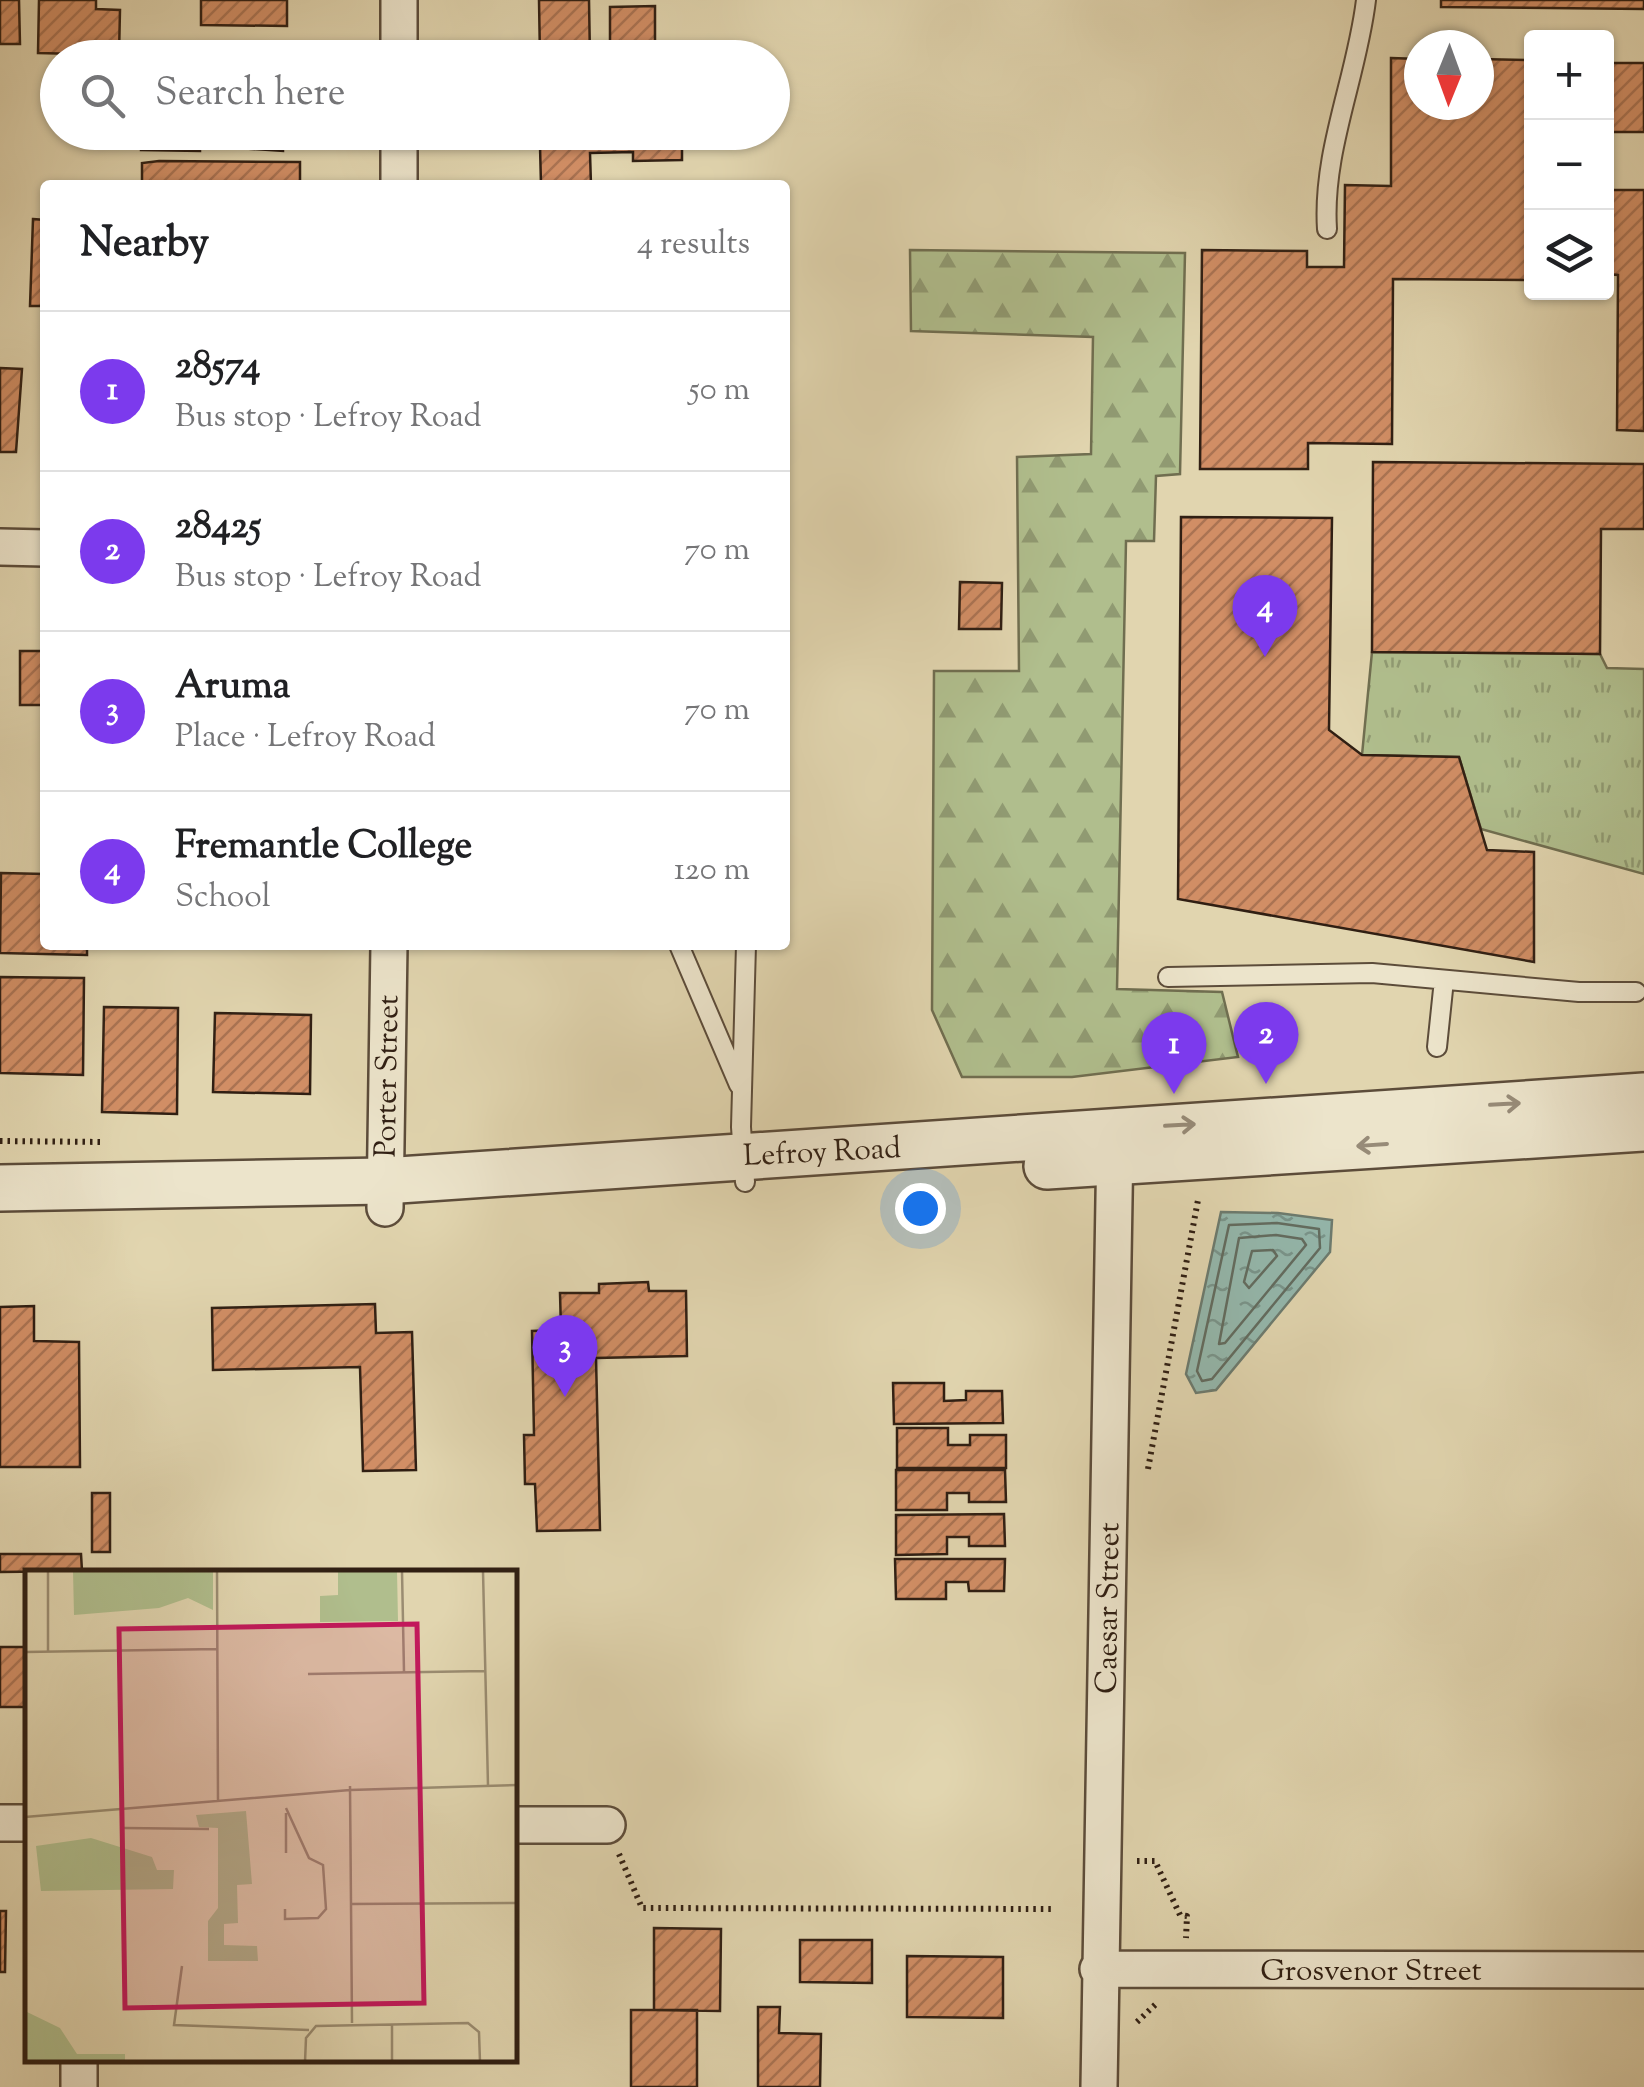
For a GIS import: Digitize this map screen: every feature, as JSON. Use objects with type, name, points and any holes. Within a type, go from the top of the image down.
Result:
[{"type":"street","points":[[399,0],[399,40]]},
{"type":"street","points":[[399,150],[399,180]]},
{"type":"street","points":[[0,547],[40,548]]},
{"type":"street","name":"Porter Street","points":[[385,1194],[389,950]]},
{"type":"street","name":"Lefroy Road","points":[[1116,1145],[1644,1096]]},
{"type":"street","name":"Lefroy Road","points":[[0,1210],[385,1194],[1116,1145],[1644,1128]]},
{"type":"street","name":"Caesar Street","points":[[1098,2087],[1116,1145]]},
{"type":"street","name":"Lefroy Road","points":[[0,1188],[385,1194]]},
{"type":"street","points":[[518,1825],[607,1825]]},
{"type":"street","name":"Grosvenor Street","points":[[1098,1969],[1644,1970]]},
{"type":"street","points":[[78,2087],[79,2062]]},
{"type":"lane","points":[[1327,228],[1324,186],[1360,49],[1366,0]]},
{"type":"lane","points":[[681,950],[741,1090]]},
{"type":"lane","points":[[744,1168],[741,1090],[746,950]]},
{"type":"lane","points":[[1168,978],[1340,973],[1579,992],[1636,992]]},
{"type":"lane","points":[[1438,1046],[1444,980]]},
{"type":"path","points":[[1147,1487],[1198,1200]]},
{"type":"path","points":[[607,1825],[642,1908],[1054,1909]]},
{"type":"path","points":[[1126,1861],[1156,1860],[1180,1914],[1187,1916],[1183,1992],[1148,2010],[1130,2038]]},
{"type":"green space","points":[[910,250],[1185,253],[1180,474],[1156,476],[1154,541],[1126,541],[1117,989],[1222,992],[1238,1057],[1072,1077],[962,1077],[932,1010],[934,671],[1019,671],[1017,457],[1091,454],[1093,337],[911,331]]},
{"type":"green space","points":[[1372,652],[1600,654],[1607,668],[1644,669],[1644,874],[1481,829],[1459,757],[1362,755]]},
{"type":"water","points":[[1221,1212],[1278,1213],[1332,1220],[1330,1252],[1216,1390],[1196,1393],[1186,1374]]},
{"type":"building","points":[[0,0],[19,0],[20,44],[0,44]]},
{"type":"building","points":[[39,0],[96,0],[96,9],[120,10],[119,40],[40,40],[38,53]]},
{"type":"building","points":[[201,0],[287,0],[287,26],[201,25]]},
{"type":"building","points":[[539,0],[589,0],[590,40],[540,40]]},
{"type":"building","points":[[1441,0],[1644,0],[1644,9],[1441,7]]},
{"type":"building","points":[[655,6],[655,40],[610,40],[610,7]]},
{"type":"building","points":[[1391,58],[1404,58],[1404,120],[1494,120],[1494,59],[1524,60],[1524,280],[1393,279],[1392,444],[1308,443],[1308,469],[1200,469],[1202,250],[1307,251],[1307,267],[1344,267],[1345,185],[1391,186]]},
{"type":"building","points":[[1614,63],[1644,63],[1644,132],[1614,132]]},
{"type":"building","points":[[540,150],[682,150],[682,160],[633,161],[633,152],[590,153],[591,180],[541,180]]},
{"type":"building","points":[[300,162],[300,180],[142,180],[142,163]]},
{"type":"building","points":[[1614,190],[1644,190],[1644,431],[1617,430],[1618,275],[1614,275]]},
{"type":"building","points":[[33,219],[40,220],[40,306],[30,306]]},
{"type":"building","points":[[0,368],[22,369],[16,452],[0,452]]},
{"type":"building","points":[[1373,462],[1644,464],[1644,529],[1601,529],[1600,654],[1372,652]]},
{"type":"building","points":[[1181,517],[1332,518],[1329,730],[1362,755],[1459,757],[1487,850],[1534,852],[1534,962],[1178,899]]},
{"type":"building","points":[[960,582],[1002,583],[1001,629],[959,629]]},
{"type":"building","points":[[20,651],[40,651],[40,705],[20,705]]},
{"type":"building","points":[[1,873],[40,874],[40,950],[87,950],[87,955],[0,953]]},
{"type":"building","points":[[0,977],[84,978],[83,1075],[0,1073]]},
{"type":"building","points":[[104,1007],[178,1008],[177,1114],[102,1112]]},
{"type":"building","points":[[215,1013],[311,1015],[310,1094],[213,1092]]},
{"type":"building","points":[[648,1282],[649,1291],[686,1291],[687,1356],[596,1358],[600,1530],[537,1531],[535,1484],[525,1484],[524,1435],[534,1435],[532,1331],[561,1330],[560,1293],[599,1293],[599,1284]]},
{"type":"building","points":[[375,1304],[376,1333],[412,1332],[416,1470],[363,1471],[360,1367],[213,1370],[212,1308]]},
{"type":"building","points":[[34,1306],[34,1341],[79,1342],[80,1467],[0,1467],[0,1307]]},
{"type":"building","points":[[893,1383],[944,1383],[944,1401],[966,1400],[966,1391],[1002,1391],[1003,1423],[894,1424]]},
{"type":"building","points":[[897,1428],[948,1428],[948,1445],[970,1445],[970,1435],[1006,1435],[1006,1468],[897,1468]]},
{"type":"building","points":[[896,1470],[1005,1470],[1006,1502],[969,1502],[969,1493],[947,1493],[947,1510],[896,1510]]},
{"type":"building","points":[[92,1493],[110,1493],[110,1552],[92,1552]]},
{"type":"building","points":[[1004,1514],[1005,1546],[969,1546],[969,1537],[947,1537],[947,1554],[896,1555],[896,1515]]},
{"type":"building","points":[[0,1554],[81,1554],[82,1570],[0,1572]]},
{"type":"building","points":[[895,1559],[1005,1559],[1004,1591],[969,1591],[968,1582],[946,1582],[946,1599],[896,1599]]},
{"type":"building","points":[[0,1647],[25,1647],[25,1707],[0,1707]]},
{"type":"building","points":[[0,1911],[6,1911],[5,1972],[0,1972]]},
{"type":"building","points":[[654,1928],[721,1929],[720,2011],[654,2010]]},
{"type":"building","points":[[800,1940],[872,1940],[872,1983],[800,1982]]},
{"type":"building","points":[[907,1956],[1003,1957],[1003,2018],[907,2017]]},
{"type":"building","points":[[758,2007],[780,2007],[779,2033],[821,2034],[820,2087],[758,2087]]},
{"type":"building","points":[[631,2010],[697,2010],[697,2087],[631,2087]]},
{"type":"place","name":"Fremantle College","points":[[1265,657]]},
{"type":"place","name":"28425","points":[[1266,1084]]},
{"type":"place","name":"28574","points":[[1174,1094]]},
{"type":"place","name":"Aruma","points":[[565,1397]]}]
